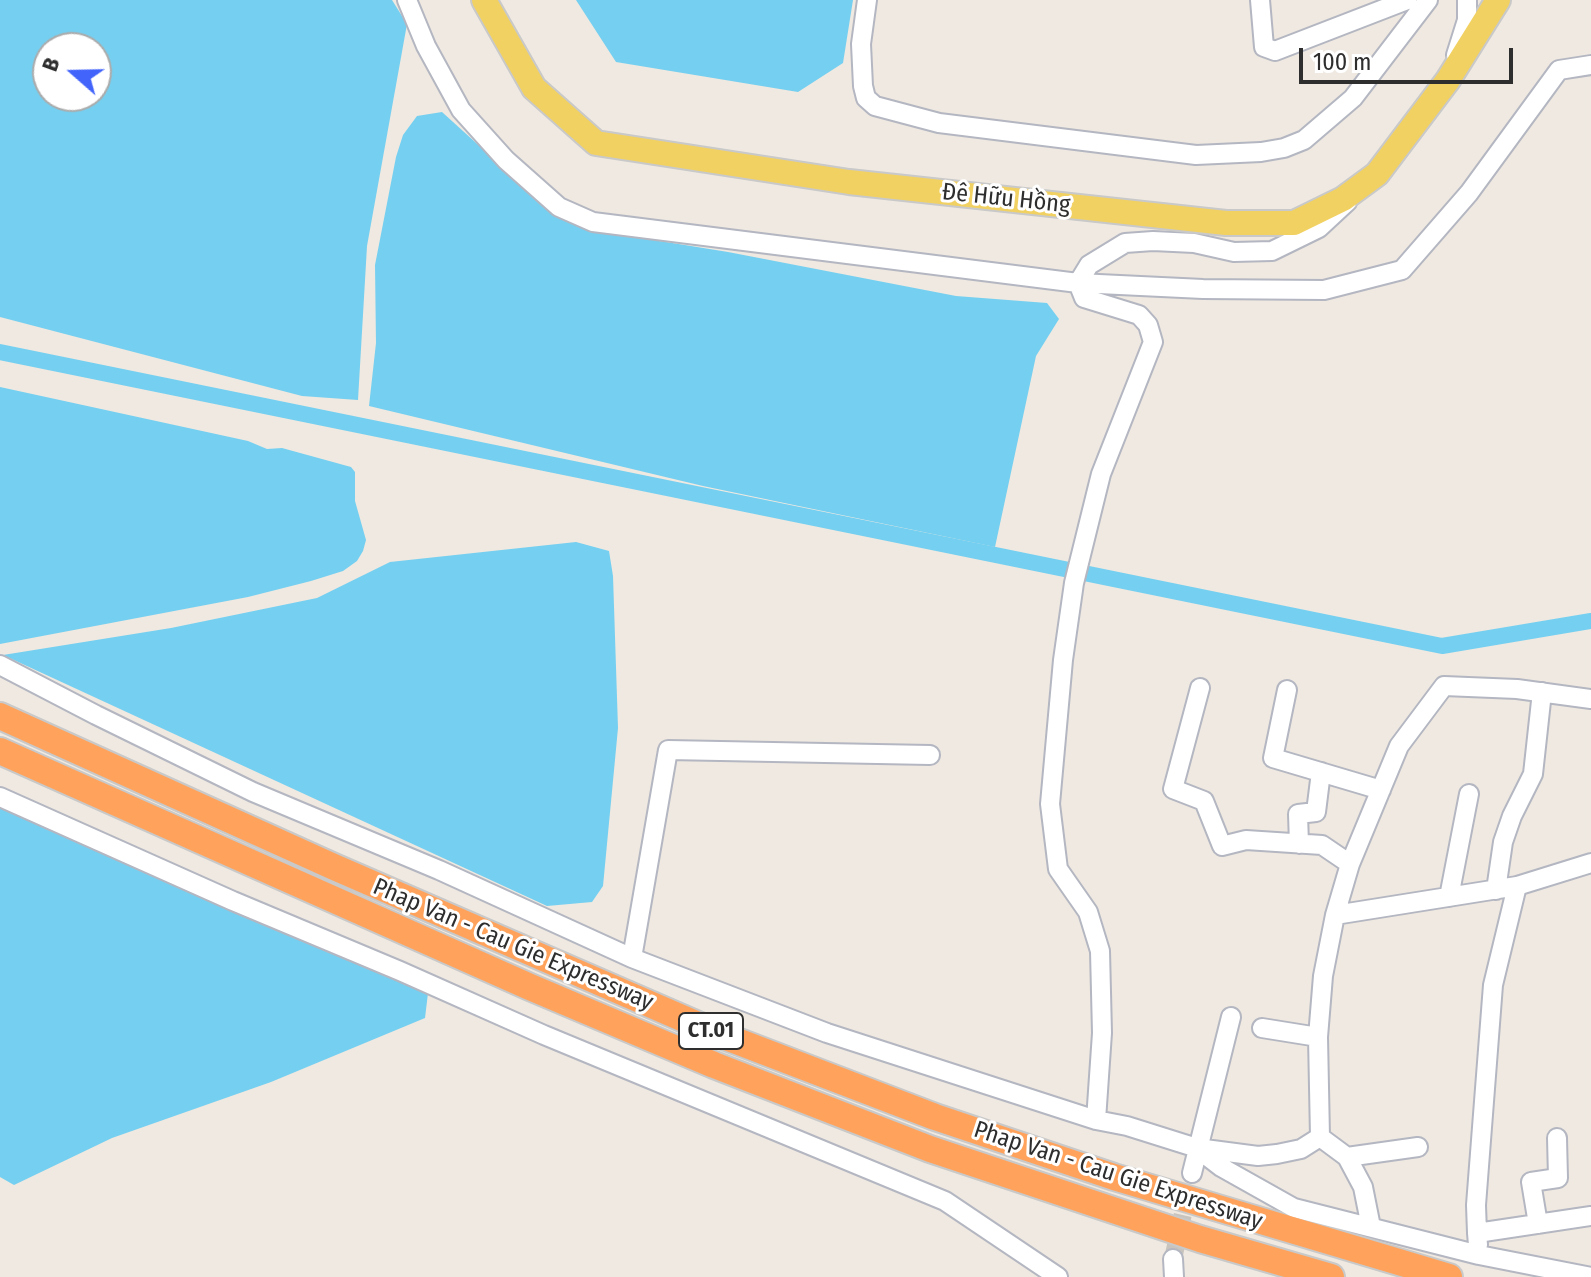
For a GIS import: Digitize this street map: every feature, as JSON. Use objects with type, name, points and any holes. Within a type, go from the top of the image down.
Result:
[{"type":"highway","name":"Phap Van - Cau Gie Expressway","points":[[0,716],[348,873],[735,1040],[935,1117],[1114,1177],[1449,1277]]},
{"type":"highway","name":"Phap Van - Cau Gie Expressway","points":[[0,751],[516,981],[714,1065],[930,1149],[1200,1239],[1331,1277]]},
{"type":"main road","name":"Đê Hữu Hồng","points":[[484,0],[534,88],[596,143],[849,182],[1226,223],[1294,223],[1351,193],[1377,174],[1448,80],[1490,6]]},
{"type":"street","points":[[407,0],[426,46],[461,110],[506,160],[559,207],[593,222],[1078,283],[1203,289],[1324,290],[1402,270],[1469,193],[1559,70],[1591,65]]},
{"type":"street","points":[[867,0],[861,44],[863,86],[866,98],[875,106],[939,123],[1196,155],[1261,152],[1304,140],[1353,98],[1428,0]]},
{"type":"street","points":[[1260,0],[1264,47],[1275,51],[1407,0]]},
{"type":"street","points":[[1448,80],[1467,20],[1467,0]]},
{"type":"street","points":[[1078,283],[1089,265],[1125,243],[1194,243],[1234,252],[1272,251],[1319,228],[1345,206],[1351,193]]},
{"type":"street","points":[[1078,283],[1084,298],[1139,315],[1148,325],[1153,342],[1101,474],[1074,583],[1063,660],[1050,804],[1058,869],[1088,912],[1100,951],[1102,1033],[1096,1120]]},
{"type":"street","points":[[0,665],[253,792],[439,870],[632,958],[827,1033],[1096,1120],[1127,1126],[1197,1148],[1258,1156],[1301,1149],[1320,1137]]},
{"type":"street","points":[[1320,1137],[1318,1037],[1323,976],[1335,915],[1350,864],[1399,746],[1444,686],[1542,692],[1591,699]]},
{"type":"street","points":[[1200,688],[1173,789],[1204,801],[1222,846],[1246,840],[1322,845],[1350,864]]},
{"type":"street","points":[[1287,690],[1273,758],[1381,790]]},
{"type":"street","points":[[1496,890],[1503,842],[1533,774],[1542,692]]},
{"type":"street","points":[[632,958],[668,750],[930,755]]},
{"type":"street","points":[[1299,844],[1298,814],[1316,812],[1321,772]]},
{"type":"street","points":[[1449,897],[1469,794]]},
{"type":"street","points":[[0,797],[544,1035],[945,1201],[1058,1277]]},
{"type":"street","points":[[1335,915],[1517,886],[1591,863]]},
{"type":"street","points":[[1479,1255],[1476,1205],[1493,985],[1517,886]]},
{"type":"street","points":[[1192,1173],[1231,1017]]},
{"type":"street","points":[[1262,1028],[1318,1037]]},
{"type":"street","points":[[1320,1137],[1347,1157],[1363,1187],[1371,1227]]},
{"type":"street","points":[[1538,1224],[1531,1182],[1558,1178],[1557,1138]]},
{"type":"street","points":[[1347,1157],[1418,1147]]},
{"type":"street","points":[[1197,1148],[1221,1167],[1294,1208],[1479,1255],[1591,1277]]},
{"type":"street","points":[[1477,1233],[1591,1216]]},
{"type":"water","points":[[0,0],[392,0],[407,24],[367,246],[358,400],[302,396],[0,317]]},
{"type":"water","points":[[576,0],[853,0],[843,63],[798,92],[616,62]]},
{"type":"water","points":[[442,112],[506,170],[582,223],[629,236],[956,296],[1047,303],[1059,319],[1036,356],[995,547],[703,486],[369,406],[376,343],[375,265],[396,157],[403,135],[417,116]]},
{"type":"water","points":[[0,387],[248,441],[267,449],[282,448],[351,467],[355,472],[355,501],[366,540],[363,551],[357,561],[343,571],[311,581],[248,597],[0,644]]},
{"type":"water","points":[[576,542],[609,551],[613,576],[618,728],[603,886],[592,902],[547,906],[3,655],[171,628],[317,598],[390,562]]},
{"type":"water","points":[[0,803],[158,878],[428,993],[425,1018],[271,1082],[112,1138],[14,1185],[0,1177]]},
{"type":"waterway","points":[[0,352],[1442,646],[1591,621]]},
{"type":"tunnel","points":[[1173,1259],[1192,1173]]}]
